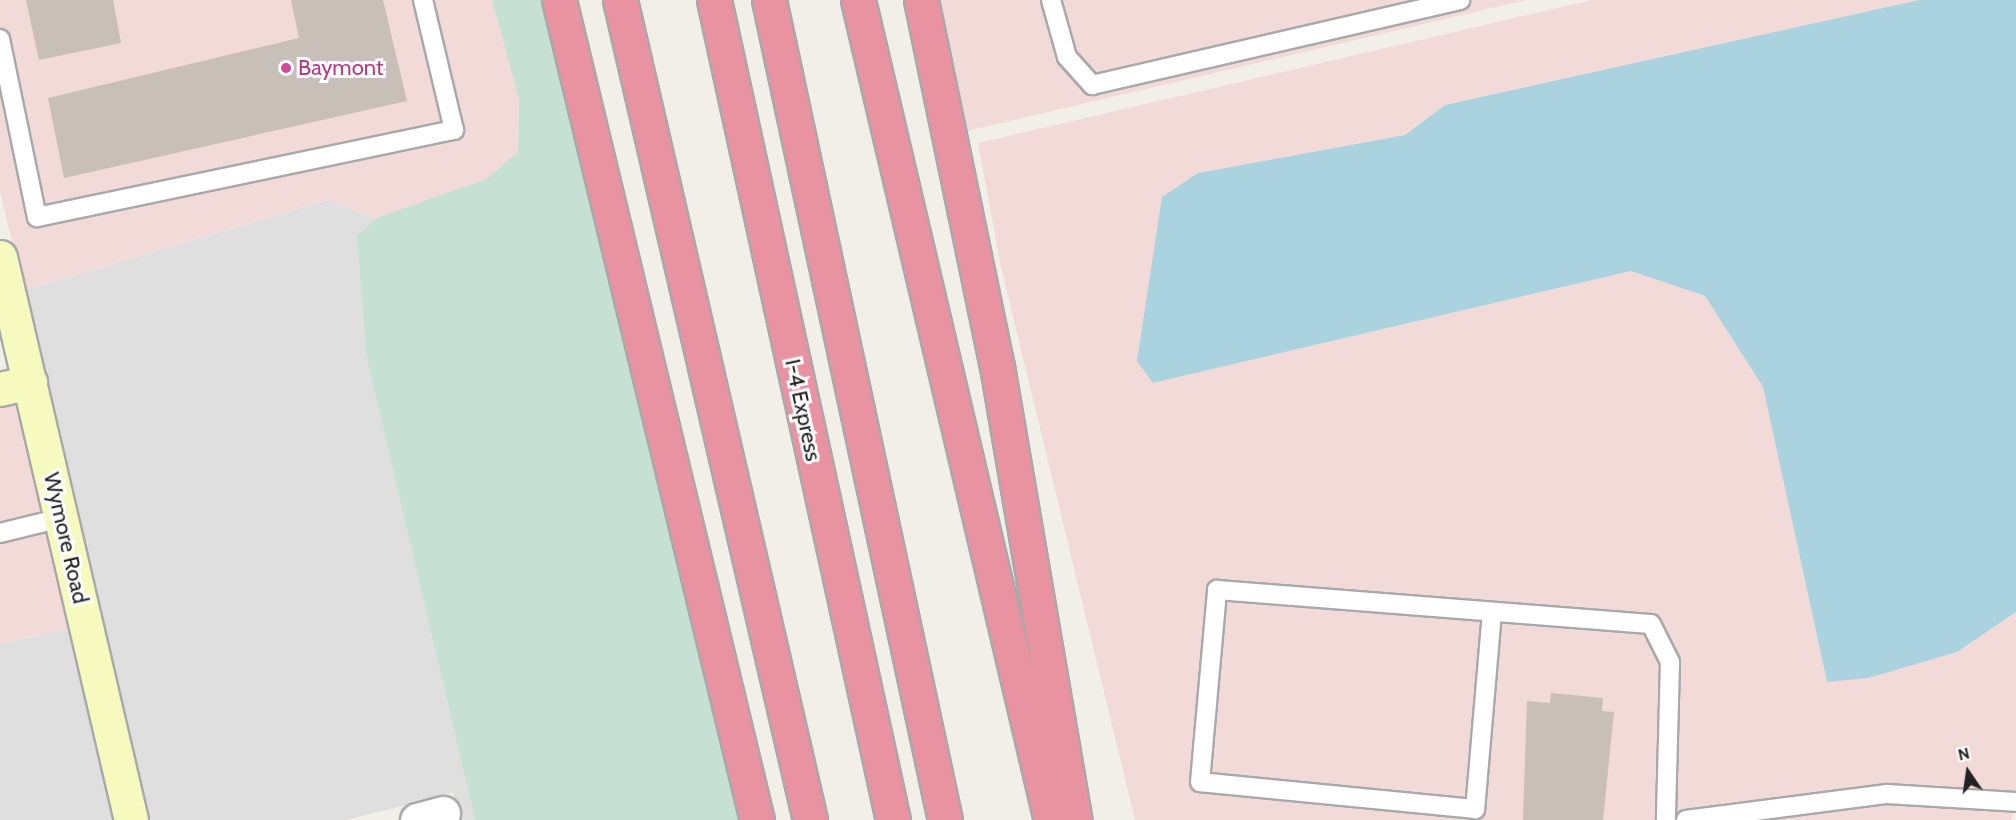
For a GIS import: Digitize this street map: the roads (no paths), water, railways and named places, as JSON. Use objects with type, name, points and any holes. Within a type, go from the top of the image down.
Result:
[{"type":"highway","points":[[559,0],[757,820]]},
{"type":"highway","points":[[620,0],[810,820]]},
{"type":"highway","name":"I-4 Express","points":[[714,0],[893,820]]},
{"type":"highway","points":[[769,0],[945,820]]},
{"type":"highway","points":[[858,0],[1051,820]]},
{"type":"highway","points":[[921,0],[997,366],[1075,820]]},
{"type":"main road","name":"Wymore Road","points":[[0,257],[15,386],[61,518],[131,820]]},
{"type":"lane","points":[[0,39],[37,217],[454,130],[423,0]]},
{"type":"lane","points":[[1051,0],[1067,57],[1092,85],[1460,0]]},
{"type":"lane","points":[[0,533],[61,518]]},
{"type":"lane","points":[[1492,612],[1475,808],[1200,782],[1217,590],[1651,624],[1670,662],[1666,820]]},
{"type":"lane","points":[[1686,820],[1887,794],[2016,802]]},
{"type":"water","points":[[1919,0],[2016,0],[2016,612],[1957,652],[1868,678],[1827,682],[1763,387],[1705,296],[1631,271],[1153,383],[1137,361],[1162,197],[1198,173],[1405,135],[1445,105]]},
{"type":"place","name":"Baymont","points":[[286,68]]}]
